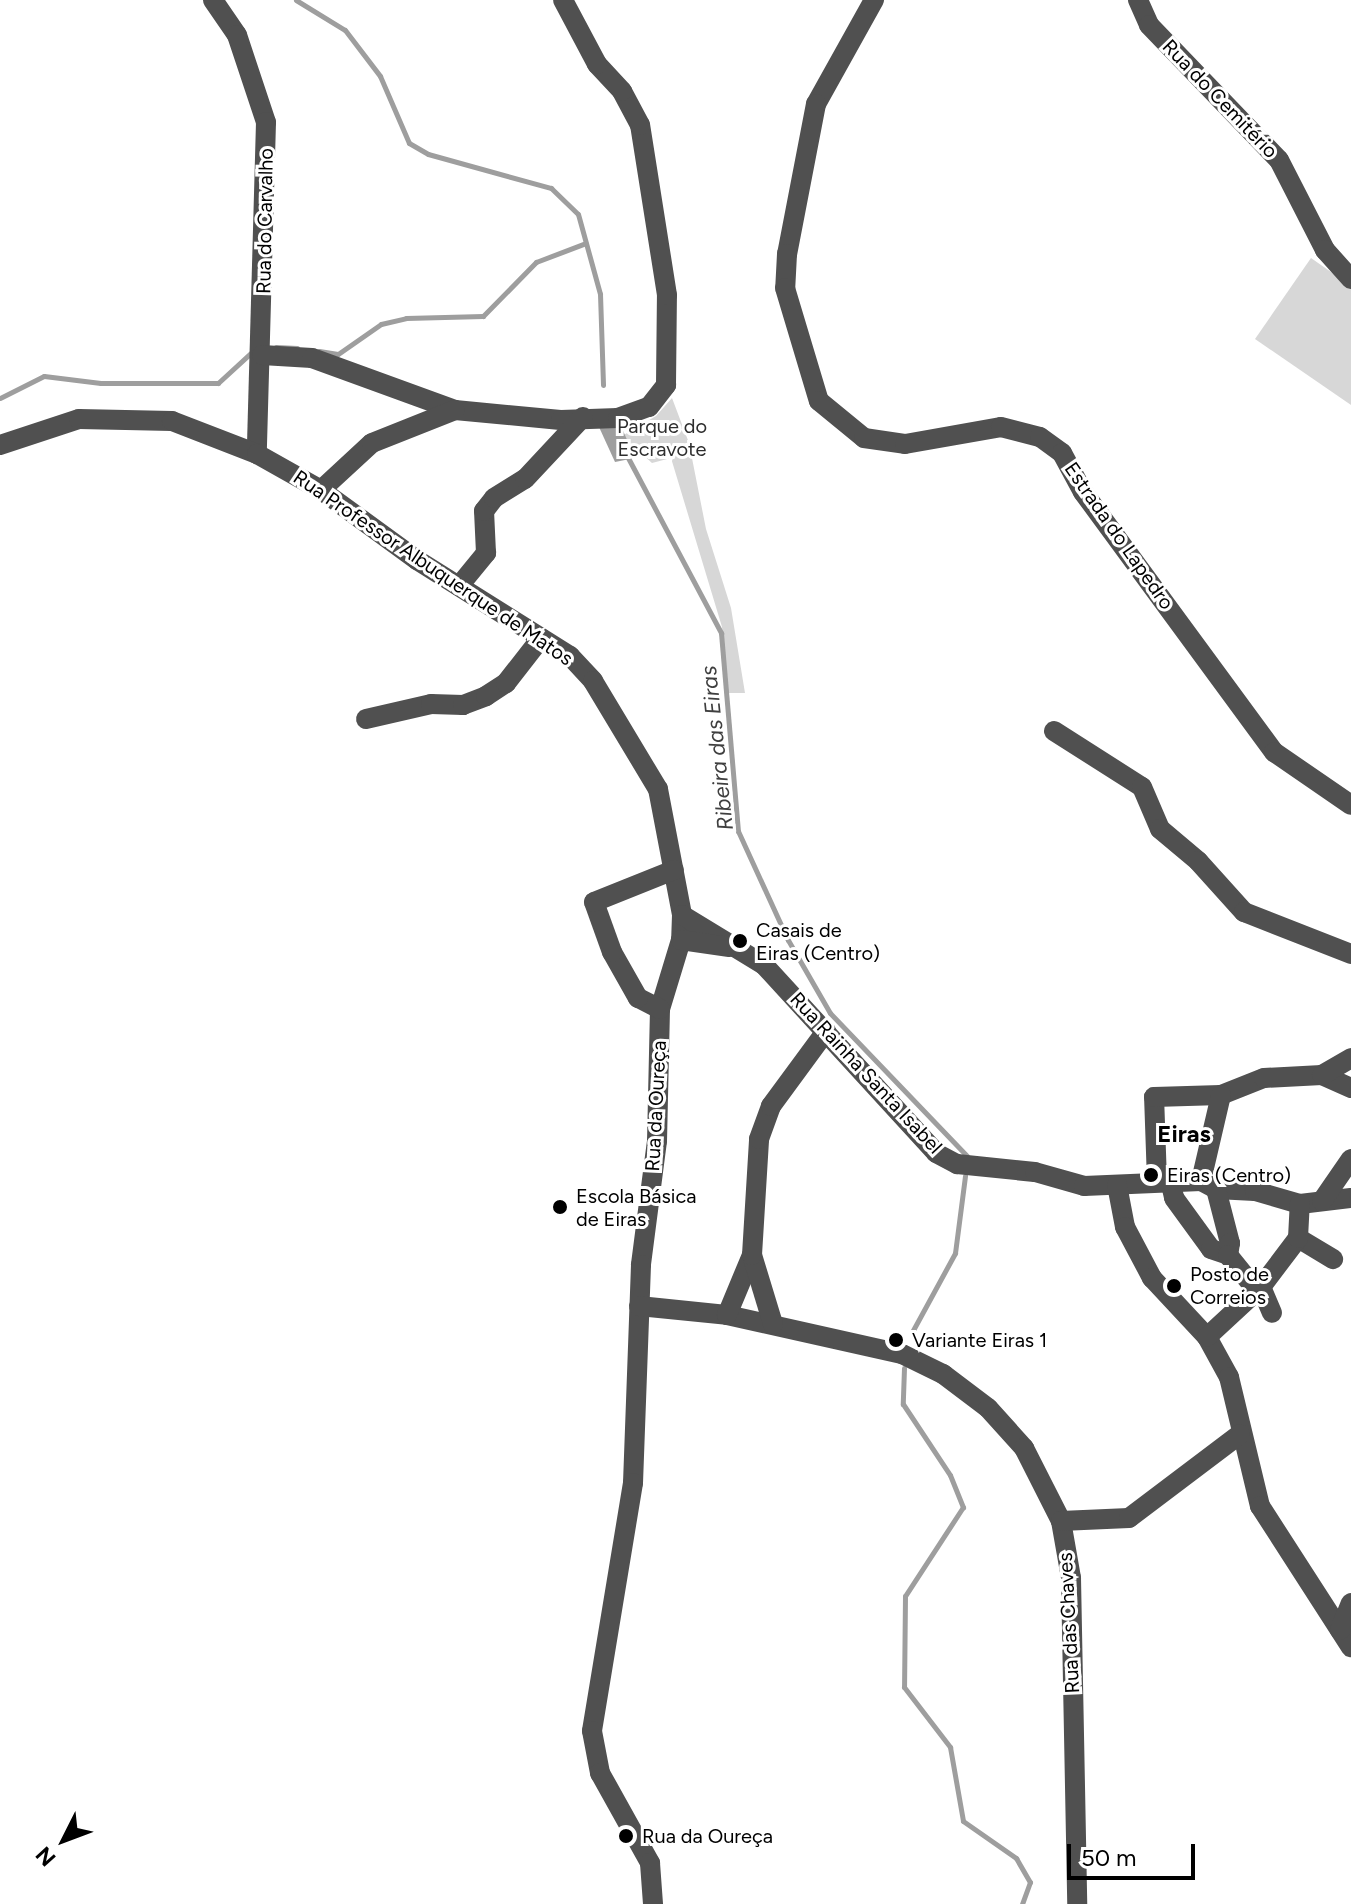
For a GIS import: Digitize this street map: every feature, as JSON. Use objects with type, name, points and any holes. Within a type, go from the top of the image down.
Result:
[{"type":"street","name":"Rua do Carvalho","points":[[213,0],[237,35],[266,122],[257,454]]},
{"type":"street","points":[[262,355],[312,358],[455,410],[561,420],[618,418],[641,410],[666,385],[667,295],[640,125],[622,91],[597,64],[563,0]]},
{"type":"street","name":"Estrada do Lapedro","points":[[874,0],[816,104],[787,254],[785,288],[819,401],[864,438],[905,444],[1001,427],[1051,445],[1274,752],[1351,805]]},
{"type":"street","name":"Rua do Cemitério","points":[[1138,0],[1149,25],[1279,160],[1325,250],[1351,279]]},
{"type":"street","points":[[321,490],[372,443],[455,410]]},
{"type":"street","points":[[459,586],[486,553],[484,511],[489,504],[525,479],[583,417]]},
{"type":"street","name":"Rua Professor Albuquerque de Matos","points":[[0,445],[79,419],[172,421],[257,454],[321,490],[459,586],[570,656],[593,681],[658,789],[682,915],[681,940]]},
{"type":"street","points":[[366,719],[431,704],[463,705],[486,696],[506,683],[541,638]]},
{"type":"street","points":[[1054,731],[1142,787],[1160,829],[1198,861],[1244,912],[1351,954]]},
{"type":"street","points":[[660,1009],[638,998],[601,927],[594,902],[674,870]]},
{"type":"street","points":[[682,915],[718,934],[729,947]]},
{"type":"street","points":[[681,940],[729,947]]},
{"type":"street","name":"Rua da Oureça","points":[[653,1904],[650,1863],[600,1773],[592,1731],[633,1483],[639,1306],[657,1141],[660,1009],[681,940]]},
{"type":"street","name":"Rua Rainha Santa Isabel","points":[[729,947],[764,965],[947,1159],[970,1166],[1035,1172],[1084,1186],[1164,1181],[1255,1191],[1300,1204]]},
{"type":"street","points":[[727,1315],[752,1255],[759,1139],[771,1106],[826,1031]]},
{"type":"street","points":[[1322,1075],[1351,1058]]},
{"type":"street","points":[[1272,1313],[1259,1289],[1228,1255],[1211,1249],[1164,1181],[1154,1097],[1221,1095],[1264,1078],[1322,1075],[1351,1088]]},
{"type":"street","points":[[1221,1095],[1209,1185],[1230,1243],[1228,1255]]},
{"type":"street","points":[[1322,1201],[1351,1159]]},
{"type":"street","points":[[1117,1185],[1125,1227],[1152,1278],[1207,1337],[1229,1377],[1240,1434],[1260,1506],[1346,1639]]},
{"type":"street","points":[[1207,1337],[1259,1289],[1298,1238],[1300,1204],[1351,1198]]},
{"type":"street","points":[[1298,1238],[1333,1259]]},
{"type":"street","points":[[752,1255],[773,1324]]},
{"type":"street","name":"Rua das Chaves","points":[[639,1306],[727,1315],[873,1344],[943,1374],[988,1408],[1024,1448],[1061,1521],[1071,1578],[1077,1904]]},
{"type":"street","points":[[1061,1521],[1129,1518],[1240,1434]]},
{"type":"street","points":[[1346,1639],[1351,1603]]},
{"type":"green space","points":[[1311,258],[1351,286],[1351,405],[1255,339]]},
{"type":"green space","name":"Parque do Escravote","points":[[672,398],[689,443],[706,529],[731,608],[745,693],[728,693],[722,627],[671,458],[652,463],[622,436],[656,416]]},
{"type":"shaded area","points":[[621,426],[635,458],[615,462],[599,427]]},
{"type":"waterway","points":[[296,0],[345,30],[380,76],[409,143],[428,154],[551,188],[578,214],[600,294],[603,385]]},
{"type":"waterway","points":[[319,351],[338,354],[381,324],[406,318],[483,316],[536,262],[586,243]]},
{"type":"waterway","points":[[276,347],[297,348]]},
{"type":"waterway","points":[[0,398],[44,376],[101,383],[218,383],[254,350]]},
{"type":"waterway","name":"Ribeira das Eiras","points":[[626,454],[721,633],[738,831],[788,940],[830,1013],[967,1156]]},
{"type":"waterway","name":"Ribeira das Eiras","points":[[912,1332],[955,1253],[965,1176]]},
{"type":"waterway","name":"Ribeira das Eiras","points":[[904,1368],[903,1404],[950,1475],[963,1507],[905,1596],[904,1687],[950,1747],[963,1821],[1016,1858],[1030,1882],[1022,1904]]},
{"type":"place","name":"Casais de Eiras (Centro)","points":[[740,941]]},
{"type":"place","name":"Eiras (Centro)","points":[[1151,1175]]},
{"type":"place","name":"Escola Básica de Eiras","points":[[560,1207]]},
{"type":"place","name":"Posto de Correios","points":[[1174,1286]]},
{"type":"place","name":"Variante Eiras 1","points":[[896,1340]]},
{"type":"place","name":"Rua da Oureça","points":[[626,1836]]},
{"type":"district","name":"Eiras","points":[[1184,1134]]}]
